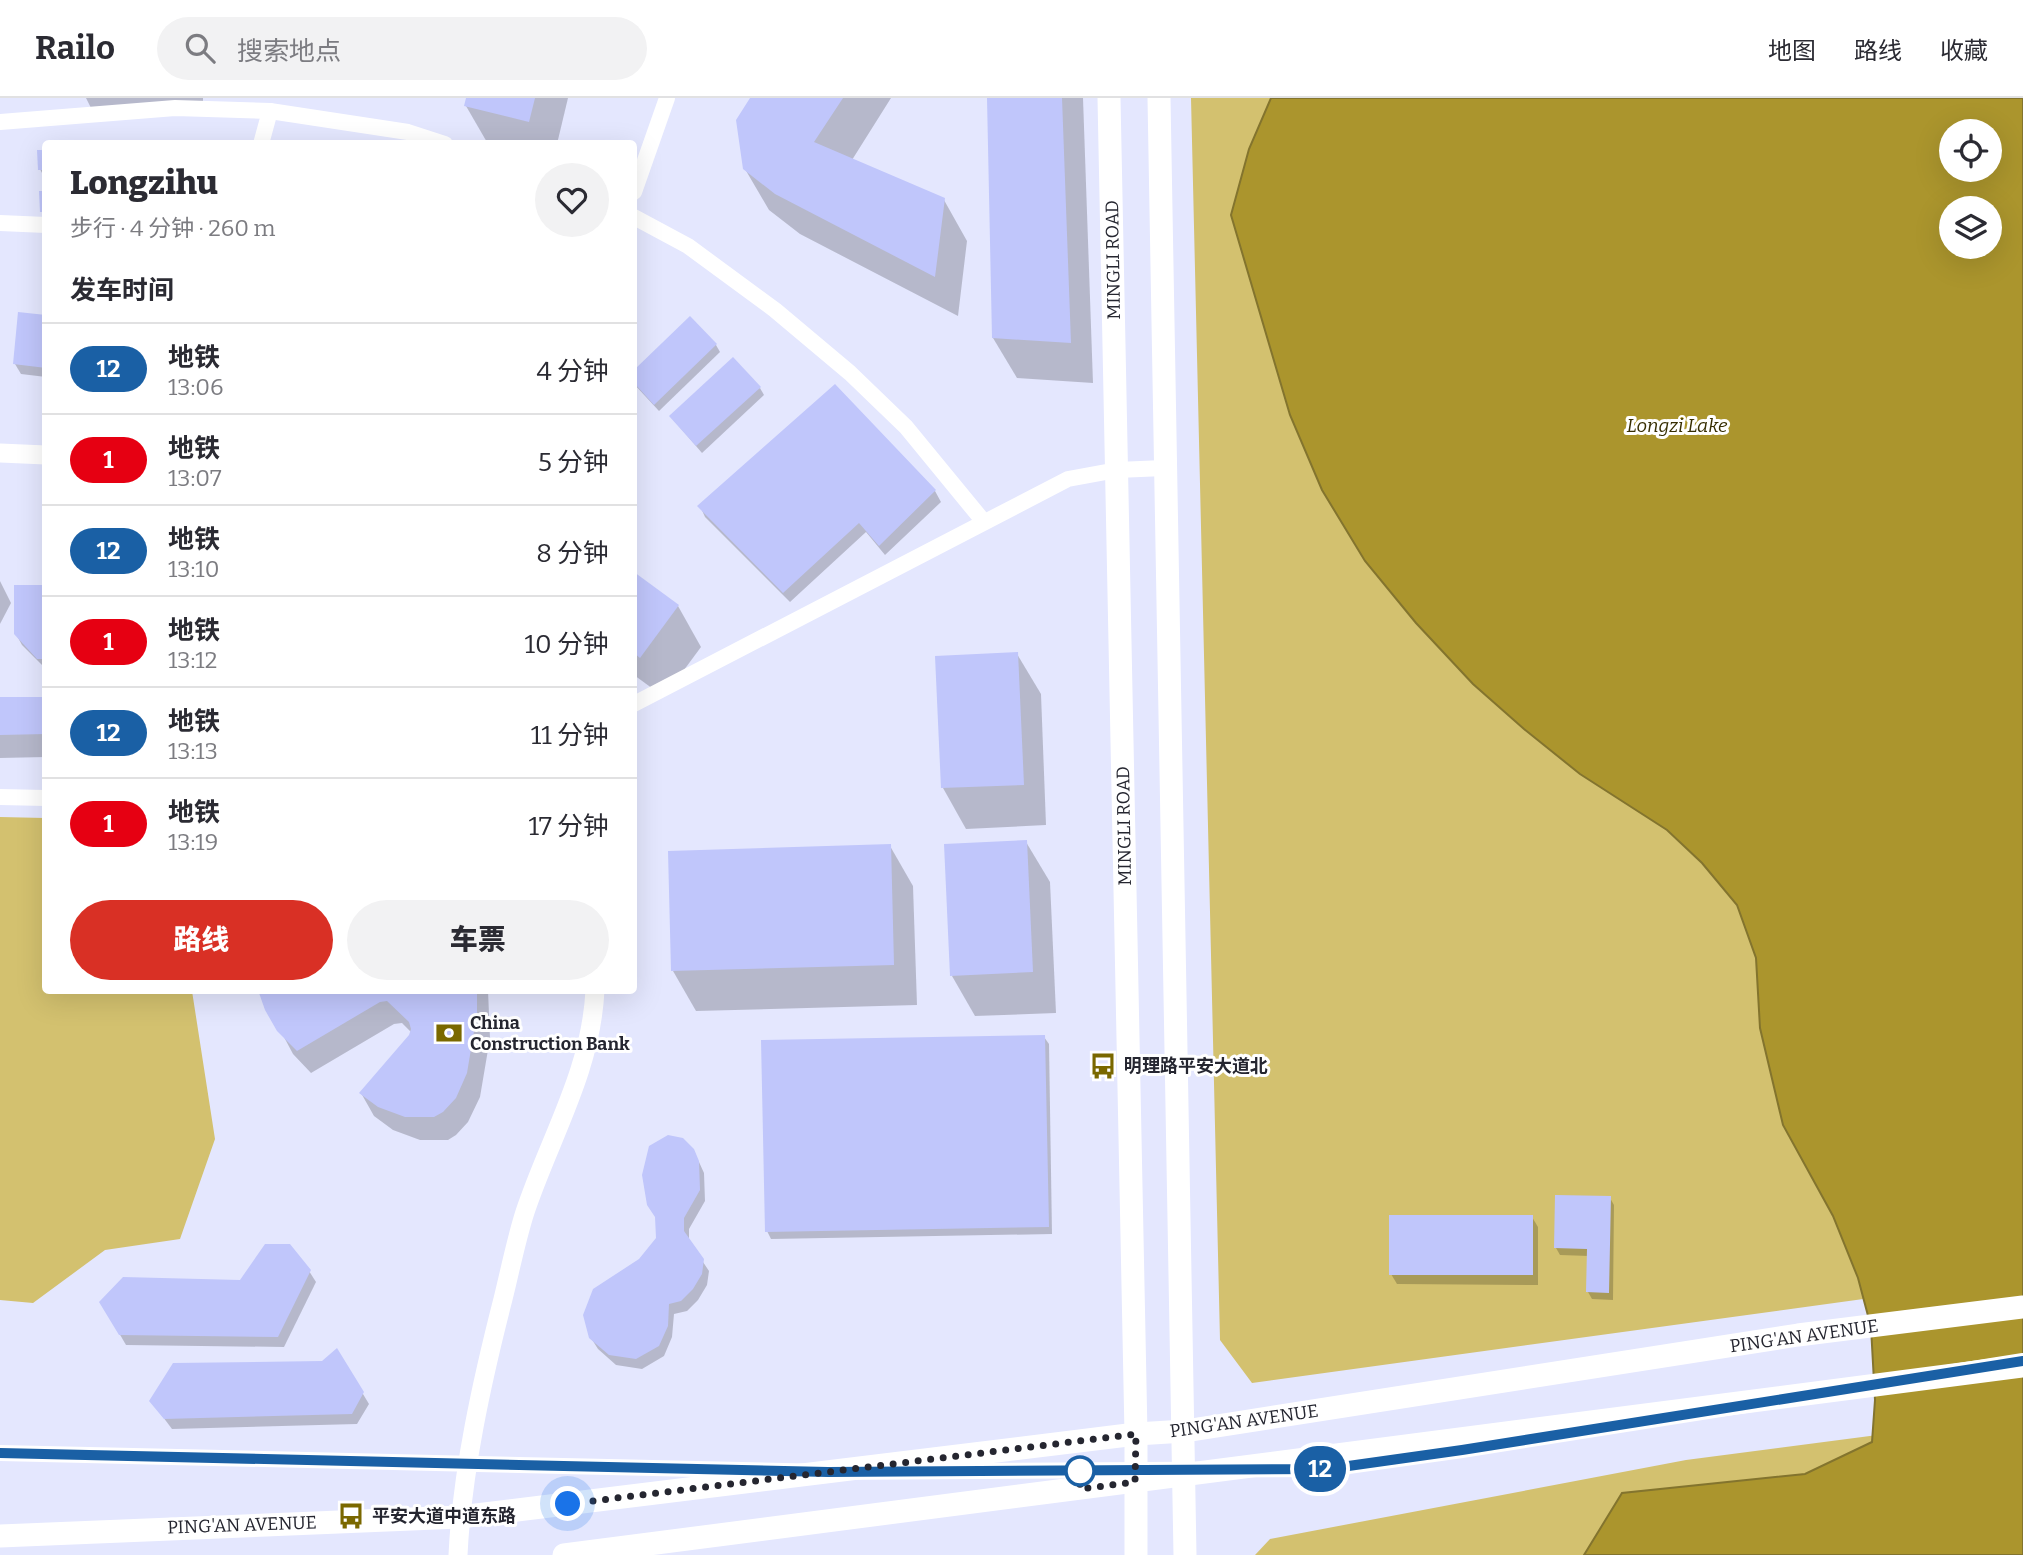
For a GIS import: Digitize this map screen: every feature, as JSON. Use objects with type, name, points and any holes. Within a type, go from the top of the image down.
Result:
[{"type":"main road","name":"MINGLI ROAD","points":[[1109,98],[1136,1434],[1136,1555]]},
{"type":"main road","points":[[1159,98],[1164,468],[1185,1431],[1185,1555]]},
{"type":"main road","name":"PING'AN AVENUE","points":[[0,1536],[460,1517],[1136,1434],[1185,1431],[1798,1335],[2023,1307]]},
{"type":"main road","points":[[564,1555],[2023,1366]]},
{"type":"street","points":[[637,183],[667,98]]},
{"type":"street","points":[[0,122],[175,108],[270,111],[408,132],[433,140]]},
{"type":"street","points":[[262,140],[270,111]]},
{"type":"street","points":[[637,219],[688,246],[775,310],[850,373],[906,427],[984,522]]},
{"type":"street","points":[[0,223],[42,225]]},
{"type":"street","points":[[0,453],[42,455]]},
{"type":"street","points":[[637,702],[1068,478],[1118,470],[1164,468]]},
{"type":"street","points":[[0,797],[42,798]]},
{"type":"street","points":[[458,1555],[460,1517],[487,1362],[525,1212],[576,1087],[595,994]]},
{"type":"shaded area","points":[[1191,98],[2023,98],[2023,1277],[1252,1383],[1220,1340]]},
{"type":"shaded area","points":[[0,817],[42,818],[42,994],[192,994],[215,1139],[180,1239],[105,1250],[33,1303],[0,1300]]},
{"type":"shaded area","points":[[2023,1416],[2023,1555],[1255,1555],[1270,1539],[1686,1460]]},
{"type":"water","name":"Longzi Lake","points":[[1271,98],[2023,98],[2023,1555],[1584,1555],[1622,1493],[1805,1474],[1872,1442],[1875,1400],[1871,1327],[1858,1278],[1833,1216],[1783,1125],[1760,1028],[1756,958],[1737,905],[1702,863],[1667,830],[1580,774],[1473,684],[1416,623],[1365,561],[1322,490],[1290,415],[1231,215],[1249,149]]},
{"type":"building","points":[[466,98],[535,98],[529,122],[464,106]]},
{"type":"building","points":[[750,98],[843,98],[814,142],[945,198],[935,277],[775,194],[743,169],[736,120]]},
{"type":"building","points":[[987,98],[1062,98],[1071,343],[992,338]]},
{"type":"building","points":[[37,150],[42,150],[42,170],[38,170]]},
{"type":"building","points":[[39,191],[42,191],[42,212]]},
{"type":"building","points":[[18,312],[42,315],[42,368],[13,364]]},
{"type":"building","points":[[690,316],[717,344],[654,405],[637,386],[637,367]]},
{"type":"building","points":[[733,357],[761,387],[696,446],[669,416]]},
{"type":"building","points":[[835,384],[936,490],[879,546],[859,523],[783,593],[697,506]]},
{"type":"building","points":[[637,574],[679,605],[640,658],[637,656]]},
{"type":"building","points":[[14,585],[42,585],[42,659],[37,659],[14,634]]},
{"type":"building","points":[[1018,652],[1024,785],[941,788],[935,656]]},
{"type":"building","points":[[0,697],[42,697],[42,734],[0,735]]},
{"type":"building","points":[[1027,840],[1033,972],[950,976],[944,844]]},
{"type":"building","points":[[891,844],[894,965],[671,971],[668,851]]},
{"type":"building","points":[[259,994],[477,994],[477,1013],[467,1073],[456,1098],[434,1117],[405,1117],[378,1107],[359,1093],[409,1035],[411,1029],[409,1022],[387,1001],[380,1002],[297,1051],[277,1031]]},
{"type":"building","points":[[1045,1035],[1049,1227],[765,1232],[761,1040]]},
{"type":"building","points":[[668,1135],[683,1138],[694,1149],[699,1161],[700,1190],[684,1218],[684,1231],[704,1259],[702,1274],[693,1289],[681,1301],[669,1304],[668,1326],[659,1346],[636,1359],[609,1355],[589,1338],[583,1315],[593,1289],[639,1259],[656,1238],[655,1217],[647,1205],[642,1175],[649,1146]]},
{"type":"building","points":[[1555,1195],[1611,1196],[1609,1293],[1586,1292],[1587,1249],[1554,1248]]},
{"type":"building","points":[[1389,1215],[1533,1215],[1533,1275],[1389,1275]]},
{"type":"building","points":[[265,1244],[290,1244],[311,1270],[278,1337],[119,1335],[99,1302],[123,1277],[240,1280]]},
{"type":"building","points":[[337,1348],[364,1392],[352,1414],[164,1419],[149,1401],[173,1363],[322,1361]]},
{"type":"metro line","name":"12","points":[[0,1453],[828,1472],[1327,1469],[2023,1361]]},
{"type":"place","name":"China Construction Bank","points":[[449,1033]]},
{"type":"place","name":"明理路平安大道北","points":[[1103,1066]]},
{"type":"place","name":"平安大道中道东路","points":[[351,1516]]},
{"type":"route","points":[[568,1504],[1136,1434],[1135,1482],[1080,1489],[1080,1471]]}]
